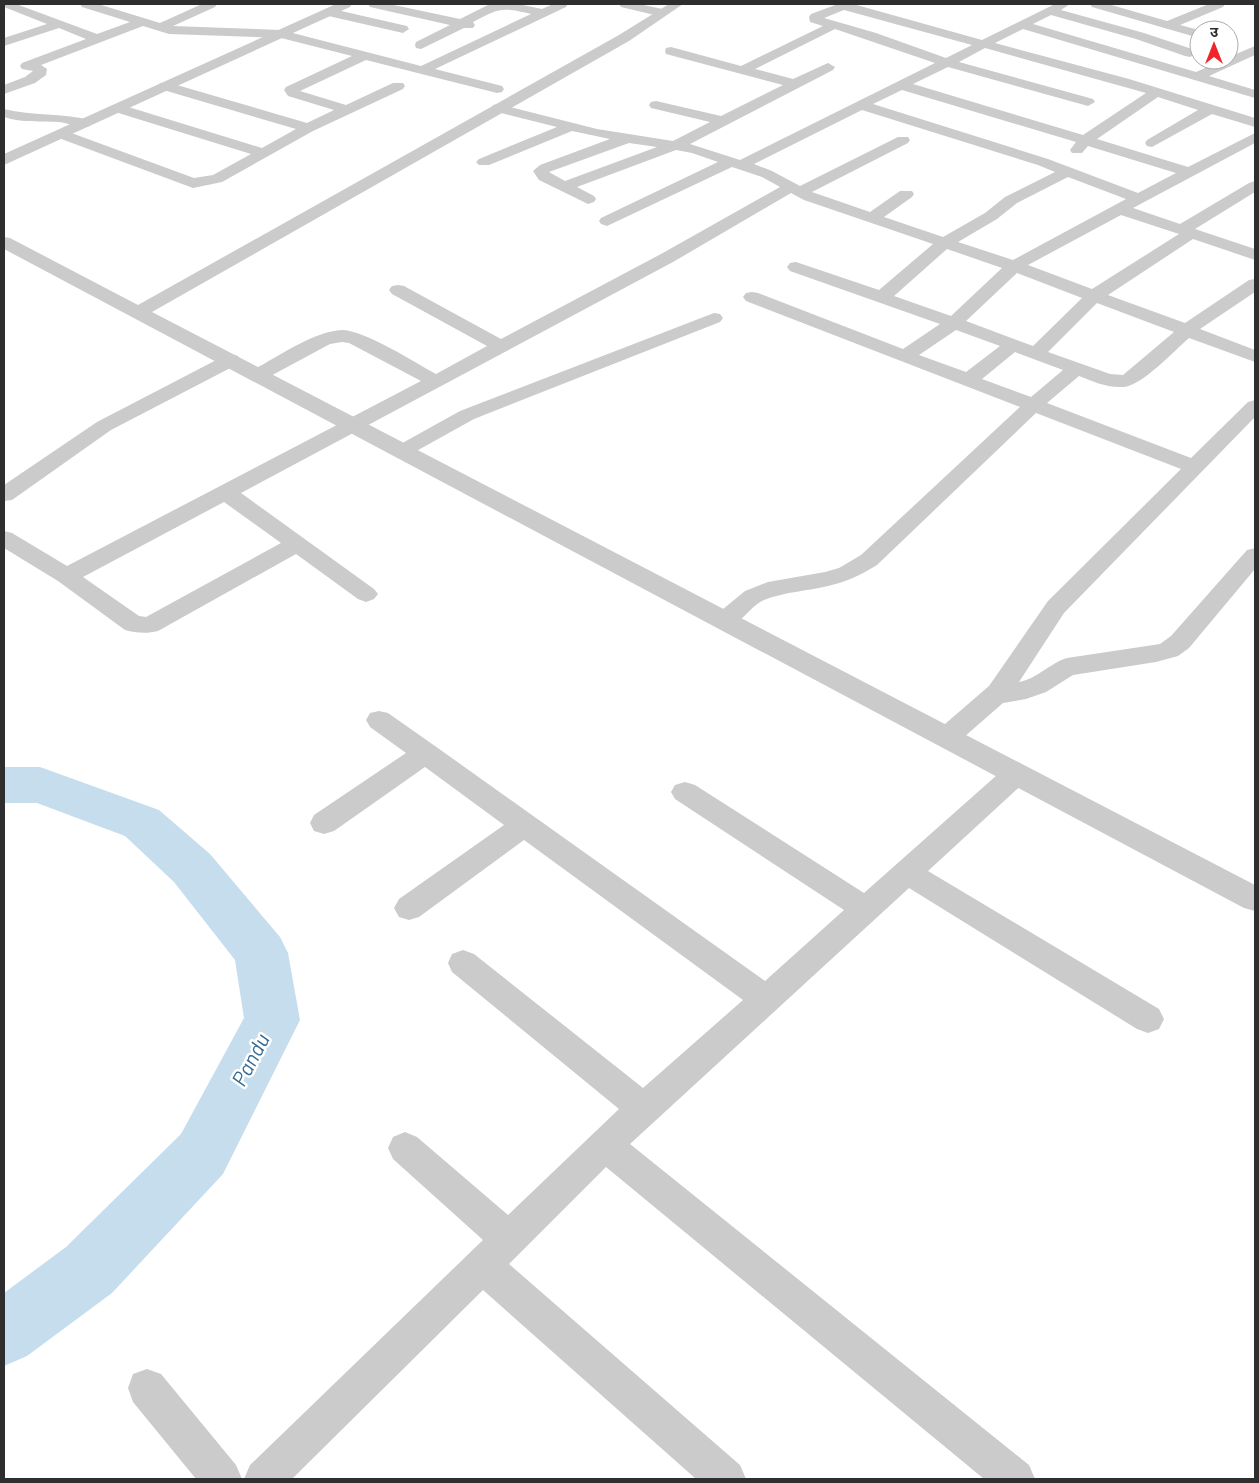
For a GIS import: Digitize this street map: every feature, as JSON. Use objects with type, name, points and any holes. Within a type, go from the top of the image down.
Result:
[{"type":"street","points":[[6,4],[98,39]]},
{"type":"street","points":[[86,4],[159,28],[178,32],[281,34],[496,89]]},
{"type":"street","points":[[374,4],[503,33]]},
{"type":"street","points":[[421,45],[495,6],[505,4],[544,13]]},
{"type":"street","points":[[423,70],[562,4]]},
{"type":"street","points":[[625,4],[663,13]]},
{"type":"street","points":[[139,312],[624,38],[677,4]]},
{"type":"street","points":[[607,221],[861,105],[1064,4]]},
{"type":"street","points":[[1096,4],[1189,31]]},
{"type":"street","points":[[1168,25],[1219,4]]},
{"type":"street","points":[[159,28],[203,5]]},
{"type":"street","points":[[1088,102],[945,62],[872,36],[813,18],[845,5],[1156,92],[1255,123]]},
{"type":"street","points":[[1186,6],[1201,11]]},
{"type":"street","points":[[4,160],[281,34],[336,7],[438,36]]},
{"type":"street","points":[[11,22],[53,9]]},
{"type":"street","points":[[1049,11],[1140,36],[1189,53]]},
{"type":"street","points":[[27,66],[141,22]]},
{"type":"street","points":[[7,39],[60,24]]},
{"type":"street","points":[[1021,24],[1255,94]]},
{"type":"street","points":[[743,70],[834,25]]},
{"type":"street","points":[[7,39],[58,54]]},
{"type":"street","points":[[1239,47],[1255,51]]},
{"type":"street","points":[[671,51],[795,84]]},
{"type":"street","points":[[1197,77],[1255,51]]},
{"type":"street","points":[[347,110],[292,93],[291,90],[365,56]]},
{"type":"street","points":[[4,90],[30,80],[41,72],[40,69],[12,62]]},
{"type":"street","points":[[564,187],[676,145],[828,67]]},
{"type":"street","points":[[901,85],[1189,172]]},
{"type":"street","points":[[165,86],[308,128]]},
{"type":"street","points":[[60,134],[193,183],[217,179],[308,128],[398,86]]},
{"type":"street","points":[[1140,198],[1060,168],[1085,141],[1156,92]]},
{"type":"street","points":[[656,105],[723,121]]},
{"type":"street","points":[[861,105],[1068,171]]},
{"type":"street","points":[[117,108],[264,153]]},
{"type":"street","points":[[498,108],[570,126],[628,138],[676,145],[736,163],[767,174],[796,190],[1014,266],[1255,356]]},
{"type":"street","points":[[1152,143],[1210,109]]},
{"type":"street","points":[[4,113],[20,118],[60,118],[85,123]]},
{"type":"street","points":[[484,162],[570,126]]},
{"type":"street","points":[[588,199],[544,177],[541,171],[628,138]]},
{"type":"street","points":[[905,356],[954,323],[1014,266],[1255,138]]},
{"type":"street","points":[[66,576],[355,425],[796,190],[904,140]]},
{"type":"street","points":[[882,297],[944,242],[991,216],[1011,200],[1068,171]]},
{"type":"street","points":[[1036,353],[1094,296],[1255,186]]},
{"type":"street","points":[[872,218],[906,194]]},
{"type":"street","points":[[1120,209],[1255,255]]},
{"type":"street","points":[[1233,247],[1248,238]]},
{"type":"street","points":[[4,242],[404,450],[1255,899]]},
{"type":"street","points":[[796,267],[1107,380],[1125,381],[1130,379],[1187,330],[1255,284]]},
{"type":"street","points":[[398,290],[501,346]]},
{"type":"street","points":[[752,297],[1195,466]]},
{"type":"street","points":[[404,450],[467,415],[714,318]]},
{"type":"street","points":[[258,374],[324,340],[342,336],[354,338],[435,381]]},
{"type":"street","points":[[968,380],[1013,345]]},
{"type":"street","points":[[4,495],[104,426],[231,360]]},
{"type":"street","points":[[725,620],[753,596],[768,590],[828,579],[846,573],[870,560],[1033,405],[1076,369]]},
{"type":"street","points":[[947,737],[996,695],[1005,684],[1042,624],[1056,607],[1255,406]]},
{"type":"street","points":[[226,493],[366,594]]},
{"type":"street","points":[[4,538],[66,576],[133,624],[150,625],[297,544]]},
{"type":"street","points":[[996,695],[1031,688],[1067,667],[1156,654],[1169,650],[1180,642],[1253,560]]},
{"type":"street","points":[[380,720],[766,999]]},
{"type":"street","points":[[324,823],[426,753]]},
{"type":"street","points":[[264,1479],[644,1109],[1016,774]]},
{"type":"street","points":[[685,792],[866,909]]},
{"type":"street","points":[[409,908],[524,825]]},
{"type":"street","points":[[906,872],[1148,1019]]},
{"type":"street","points":[[464,963],[644,1109]]},
{"type":"street","points":[[606,1145],[1015,1479]]},
{"type":"street","points":[[405,1148],[510,1239]]},
{"type":"street","points":[[482,1265],[726,1479]]},
{"type":"street","points":[[147,1388],[222,1479]]},
{"type":"waterway","name":"Pandu","points":[[4,785],[40,785],[142,823],[192,868],[261,953],[272,1020],[202,1154],[89,1270],[4,1333]]}]
